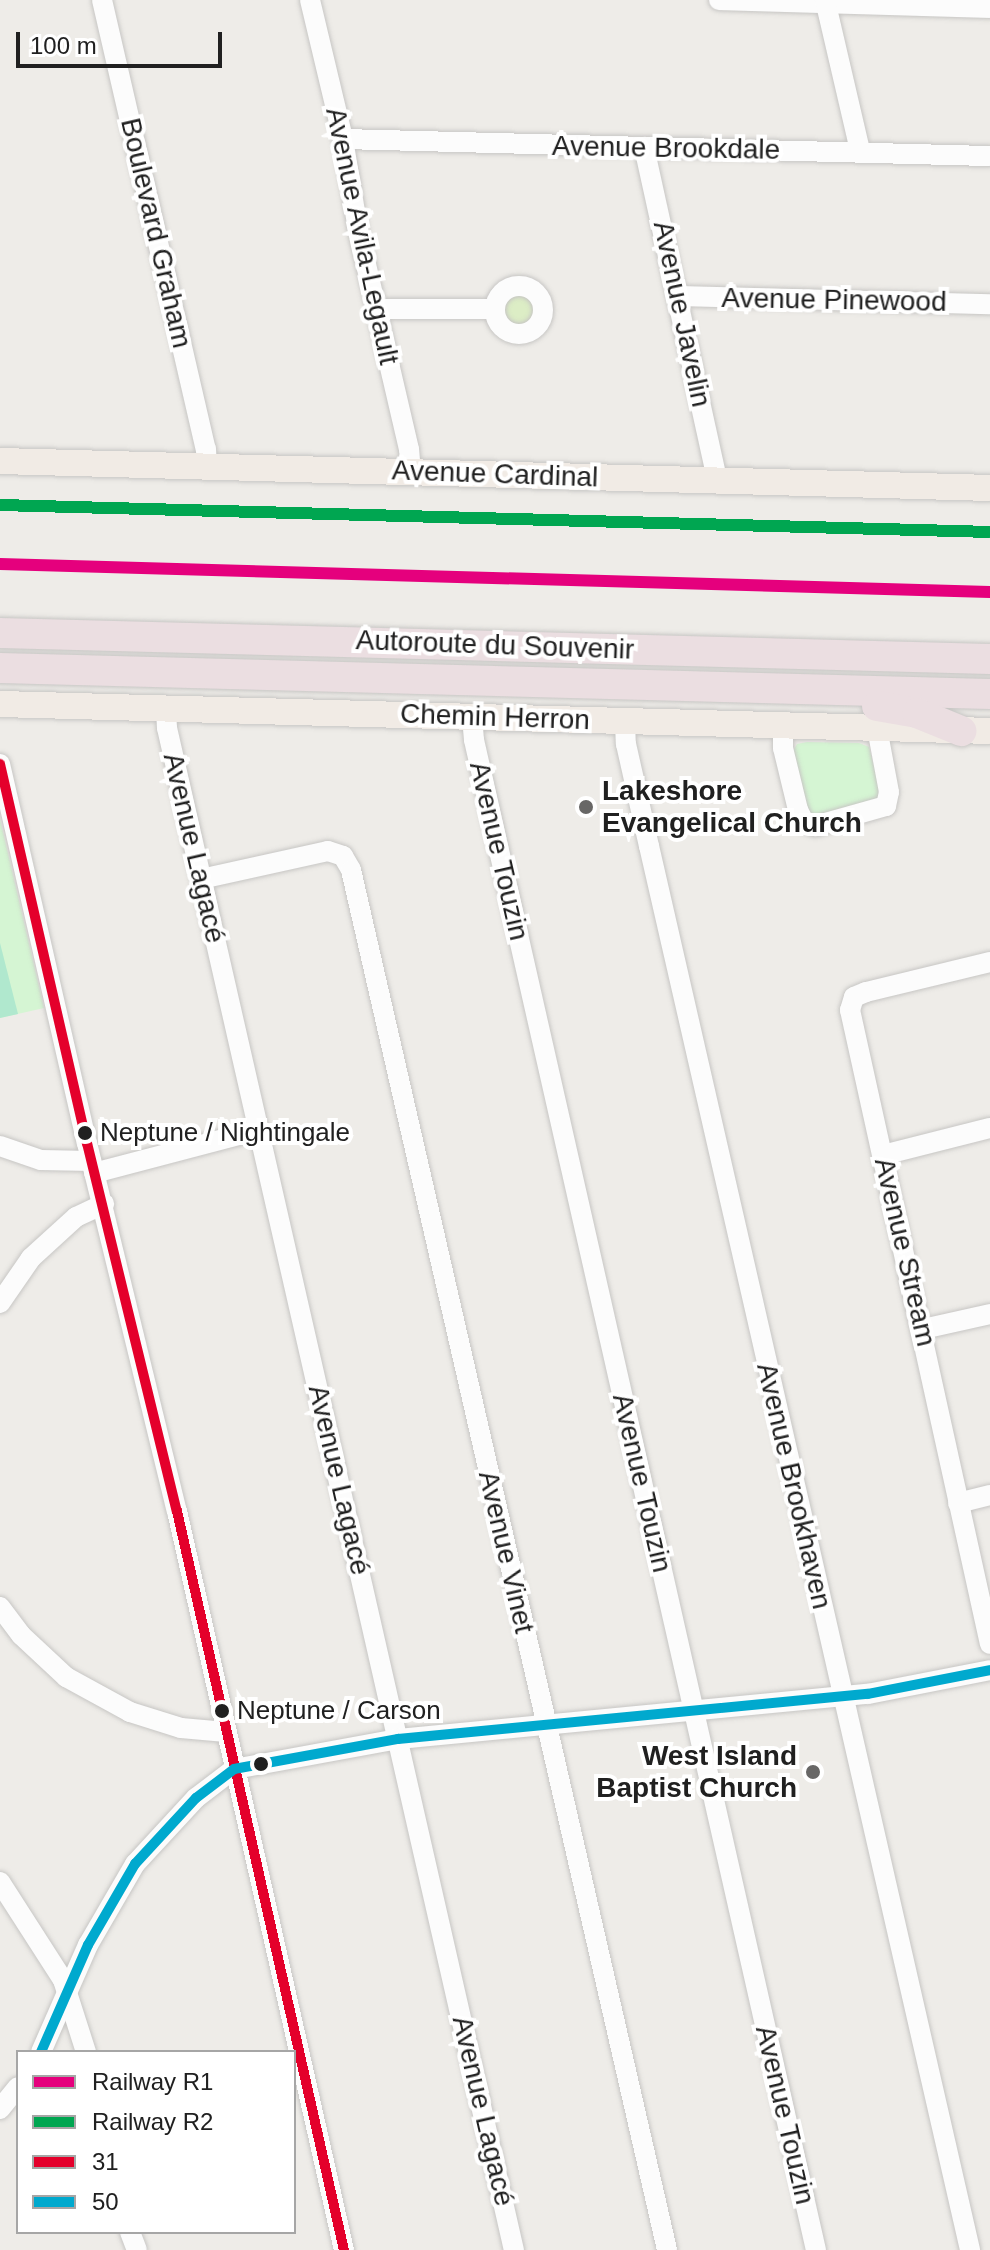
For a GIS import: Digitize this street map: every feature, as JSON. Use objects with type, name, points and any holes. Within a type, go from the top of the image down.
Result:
[{"type":"highway","name":"Autoroute du Souvenir","points":[[0,633],[990,659]]},
{"type":"highway","name":"Autoroute du Souvenir","points":[[0,668],[990,694]]},
{"type":"highway","points":[[780,688],[917,713],[976,731]]},
{"type":"main road","name":"Avenue Cardinal","points":[[0,461],[990,488]]},
{"type":"main road","name":"Chemin Herron","points":[[0,704],[976,731]]},
{"type":"street","name":"Boulevard Graham","points":[[102,0],[206,449],[207,467]]},
{"type":"street","name":"Avenue Avila-Legault","points":[[310,0],[343,139],[411,472]]},
{"type":"street","points":[[719,0],[990,8]]},
{"type":"street","points":[[825,2],[860,151]]},
{"type":"street","name":"Avenue Brookdale","points":[[343,139],[990,156]]},
{"type":"street","name":"Avenue Javelin","points":[[644,147],[717,480]]},
{"type":"street","name":"Avenue Pinewood","points":[[679,296],[990,304]]},
{"type":"street","points":[[376,309],[495,309]]},
{"type":"street","name":"Avenue Lagacé","points":[[166,709],[201,879],[514,2250]]},
{"type":"street","name":"Avenue Touzin","points":[[472,717],[477,756],[816,2250]]},
{"type":"street","name":"Avenue Brookhaven","points":[[625,721],[633,773],[970,2250]]},
{"type":"street","points":[[783,725],[783,748],[798,810],[804,822],[815,826],[886,806],[889,792],[877,728]]},
{"type":"street","points":[[0,764],[344,2250]]},
{"type":"street","name":"Avenue Vinet","points":[[201,879],[328,851],[343,856],[351,870],[667,2250]]},
{"type":"street","name":"Avenue Stream","points":[[990,962],[854,997],[850,1010],[923,1329],[990,1644]]},
{"type":"street","points":[[883,1155],[990,1128]]},
{"type":"street","points":[[0,1146],[41,1160],[93,1167],[258,1130]]},
{"type":"street","points":[[0,1303],[31,1258],[76,1217],[104,1204]]},
{"type":"street","points":[[923,1329],[990,1314]]},
{"type":"street","points":[[958,1503],[990,1495]]},
{"type":"street","points":[[0,1607],[21,1635],[66,1677],[130,1712],[181,1728],[226,1732]]},
{"type":"street","points":[[42,2050],[88,1945],[135,1864],[196,1798],[234,1769],[398,1739],[843,1697],[990,1670]]},
{"type":"street","points":[[0,1882],[40,1943],[67,1993],[85,2050]]},
{"type":"street","points":[[0,2109],[16,2089]]},
{"type":"green space","points":[[519,294],[530,299],[535,310],[530,321],[519,326],[508,321],[503,310],[508,299]]},
{"type":"green space","points":[[859,743],[869,747],[881,793],[877,802],[818,818],[809,814],[793,751],[797,744]]},
{"type":"green space","points":[[0,819],[44,1008],[0,1018]]},
{"type":"green space","points":[[0,943],[18,1014],[0,1018]]},
{"type":"rail line","name":"R2","points":[[0,505],[990,532]]},
{"type":"rail line","name":"R1","points":[[0,564],[990,592]]},
{"type":"transit line","name":"31","points":[[0,764],[87,1143],[177,1511],[344,2250]]},
{"type":"transit line","name":"50","points":[[42,2050],[88,1945],[135,1864],[196,1798],[234,1769],[398,1739],[868,1694],[990,1670]]},
{"type":"place","name":"Lakeshore Evangelical Church","points":[[586,807]]},
{"type":"place","name":"Neptune / Nightingale","points":[[85,1133]]},
{"type":"place","name":"Neptune / Carson","points":[[222,1711]]},
{"type":"place","name":"West Island Baptist Church","points":[[813,1772]]}]
